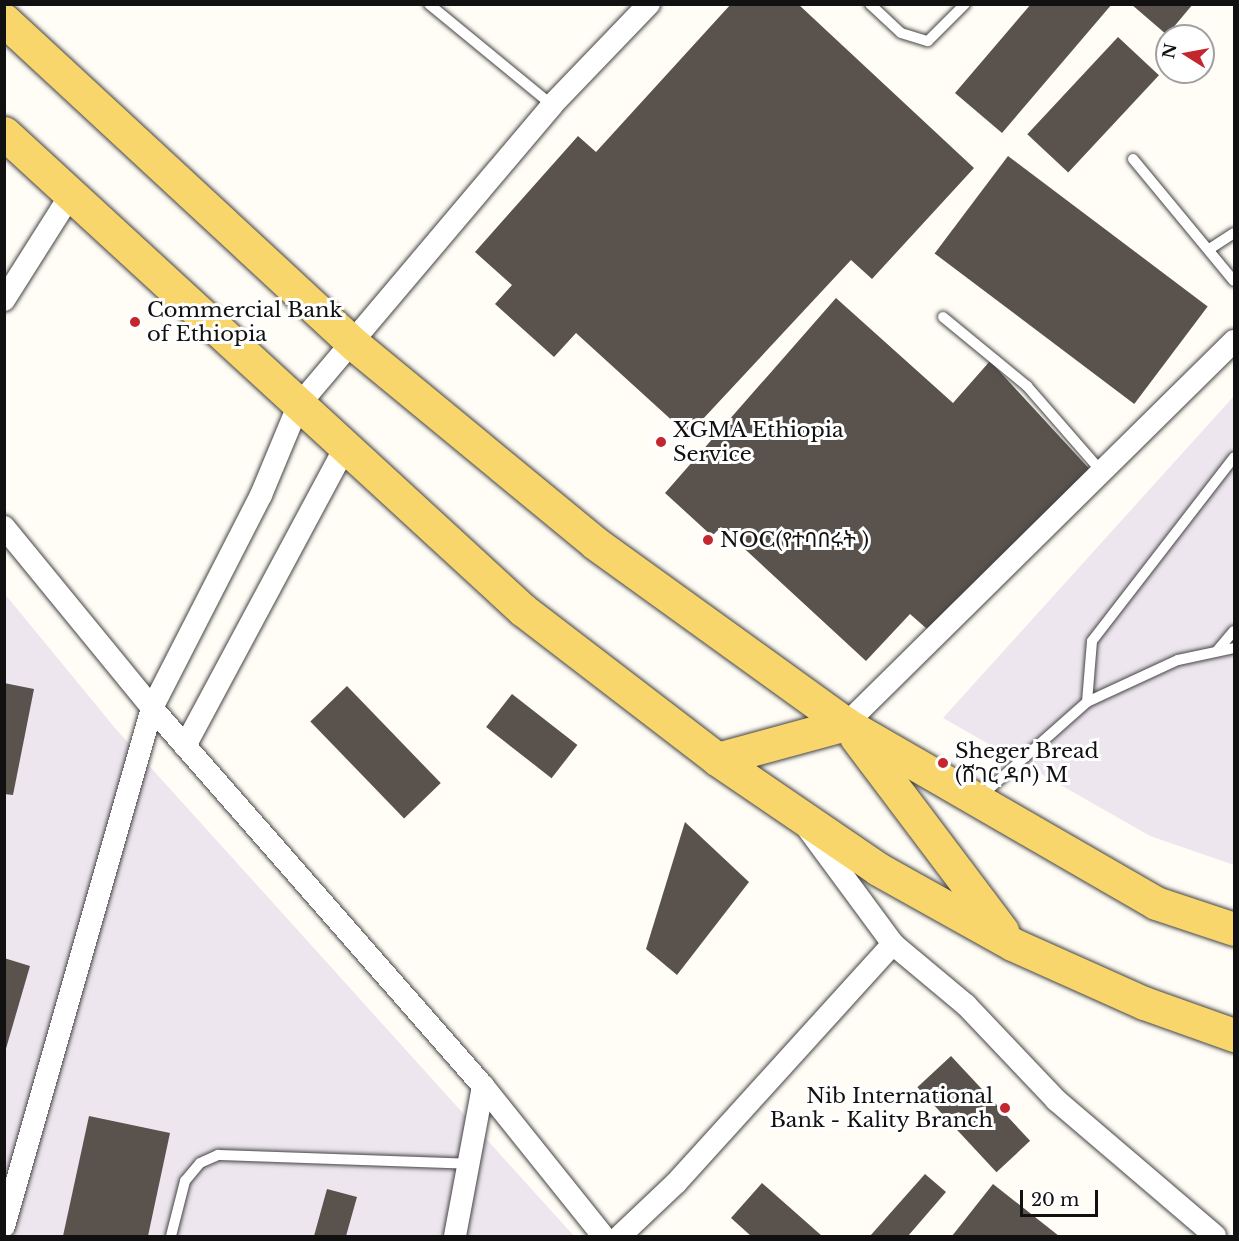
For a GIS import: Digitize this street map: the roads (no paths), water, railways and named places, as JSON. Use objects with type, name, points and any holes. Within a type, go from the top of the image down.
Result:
[{"type":"main road","points":[[4,20],[355,345],[595,543],[846,724],[1156,903],[1234,929]]},
{"type":"main road","points":[[4,133],[344,449],[523,610],[717,759],[878,869],[1012,944],[1144,1004],[1234,1035]]},
{"type":"main road","points":[[717,759],[846,724]]},
{"type":"main road","points":[[846,724],[1012,944]]},
{"type":"street","points":[[4,1226],[152,708],[261,495],[298,406],[355,345],[552,105],[649,4]]},
{"type":"street","points":[[4,300],[71,194]]},
{"type":"street","points":[[846,724],[1234,341]]},
{"type":"street","points":[[185,746],[344,449]]},
{"type":"street","points":[[4,526],[152,708],[483,1086],[603,1236]]},
{"type":"street","points":[[795,811],[893,944],[966,1005],[1056,1100],[1215,1236]]},
{"type":"street","points":[[620,1236],[676,1183],[893,944]]},
{"type":"street","points":[[455,1236],[471,1164],[483,1086]]},
{"type":"lane","points":[[429,4],[552,105]]},
{"type":"lane","points":[[870,4],[901,33],[928,41],[965,4]]},
{"type":"lane","points":[[1133,159],[1211,248],[1234,281]]},
{"type":"lane","points":[[1211,248],[1234,233]]},
{"type":"lane","points":[[943,317],[1027,386],[1102,472]]},
{"type":"lane","points":[[1087,702],[1092,641],[1234,457]]},
{"type":"lane","points":[[1216,652],[1234,632]]},
{"type":"lane","points":[[976,801],[1087,702],[1178,660],[1234,648]]},
{"type":"lane","points":[[171,1236],[185,1181],[200,1163],[218,1155],[471,1164]]},
{"type":"place","name":"Commercial Bank of Ethiopia","points":[[135,322]]},
{"type":"place","name":"XGMA Ethiopia Service","points":[[661,442]]},
{"type":"place","name":"NOC(የተባበሩት )","points":[[708,540]]},
{"type":"place","name":"Sheger Bread (ሸገር ዳቦ) M","points":[[943,763]]},
{"type":"place","name":"Nib International Bank - Kality Branch","points":[[1005,1108]]}]
